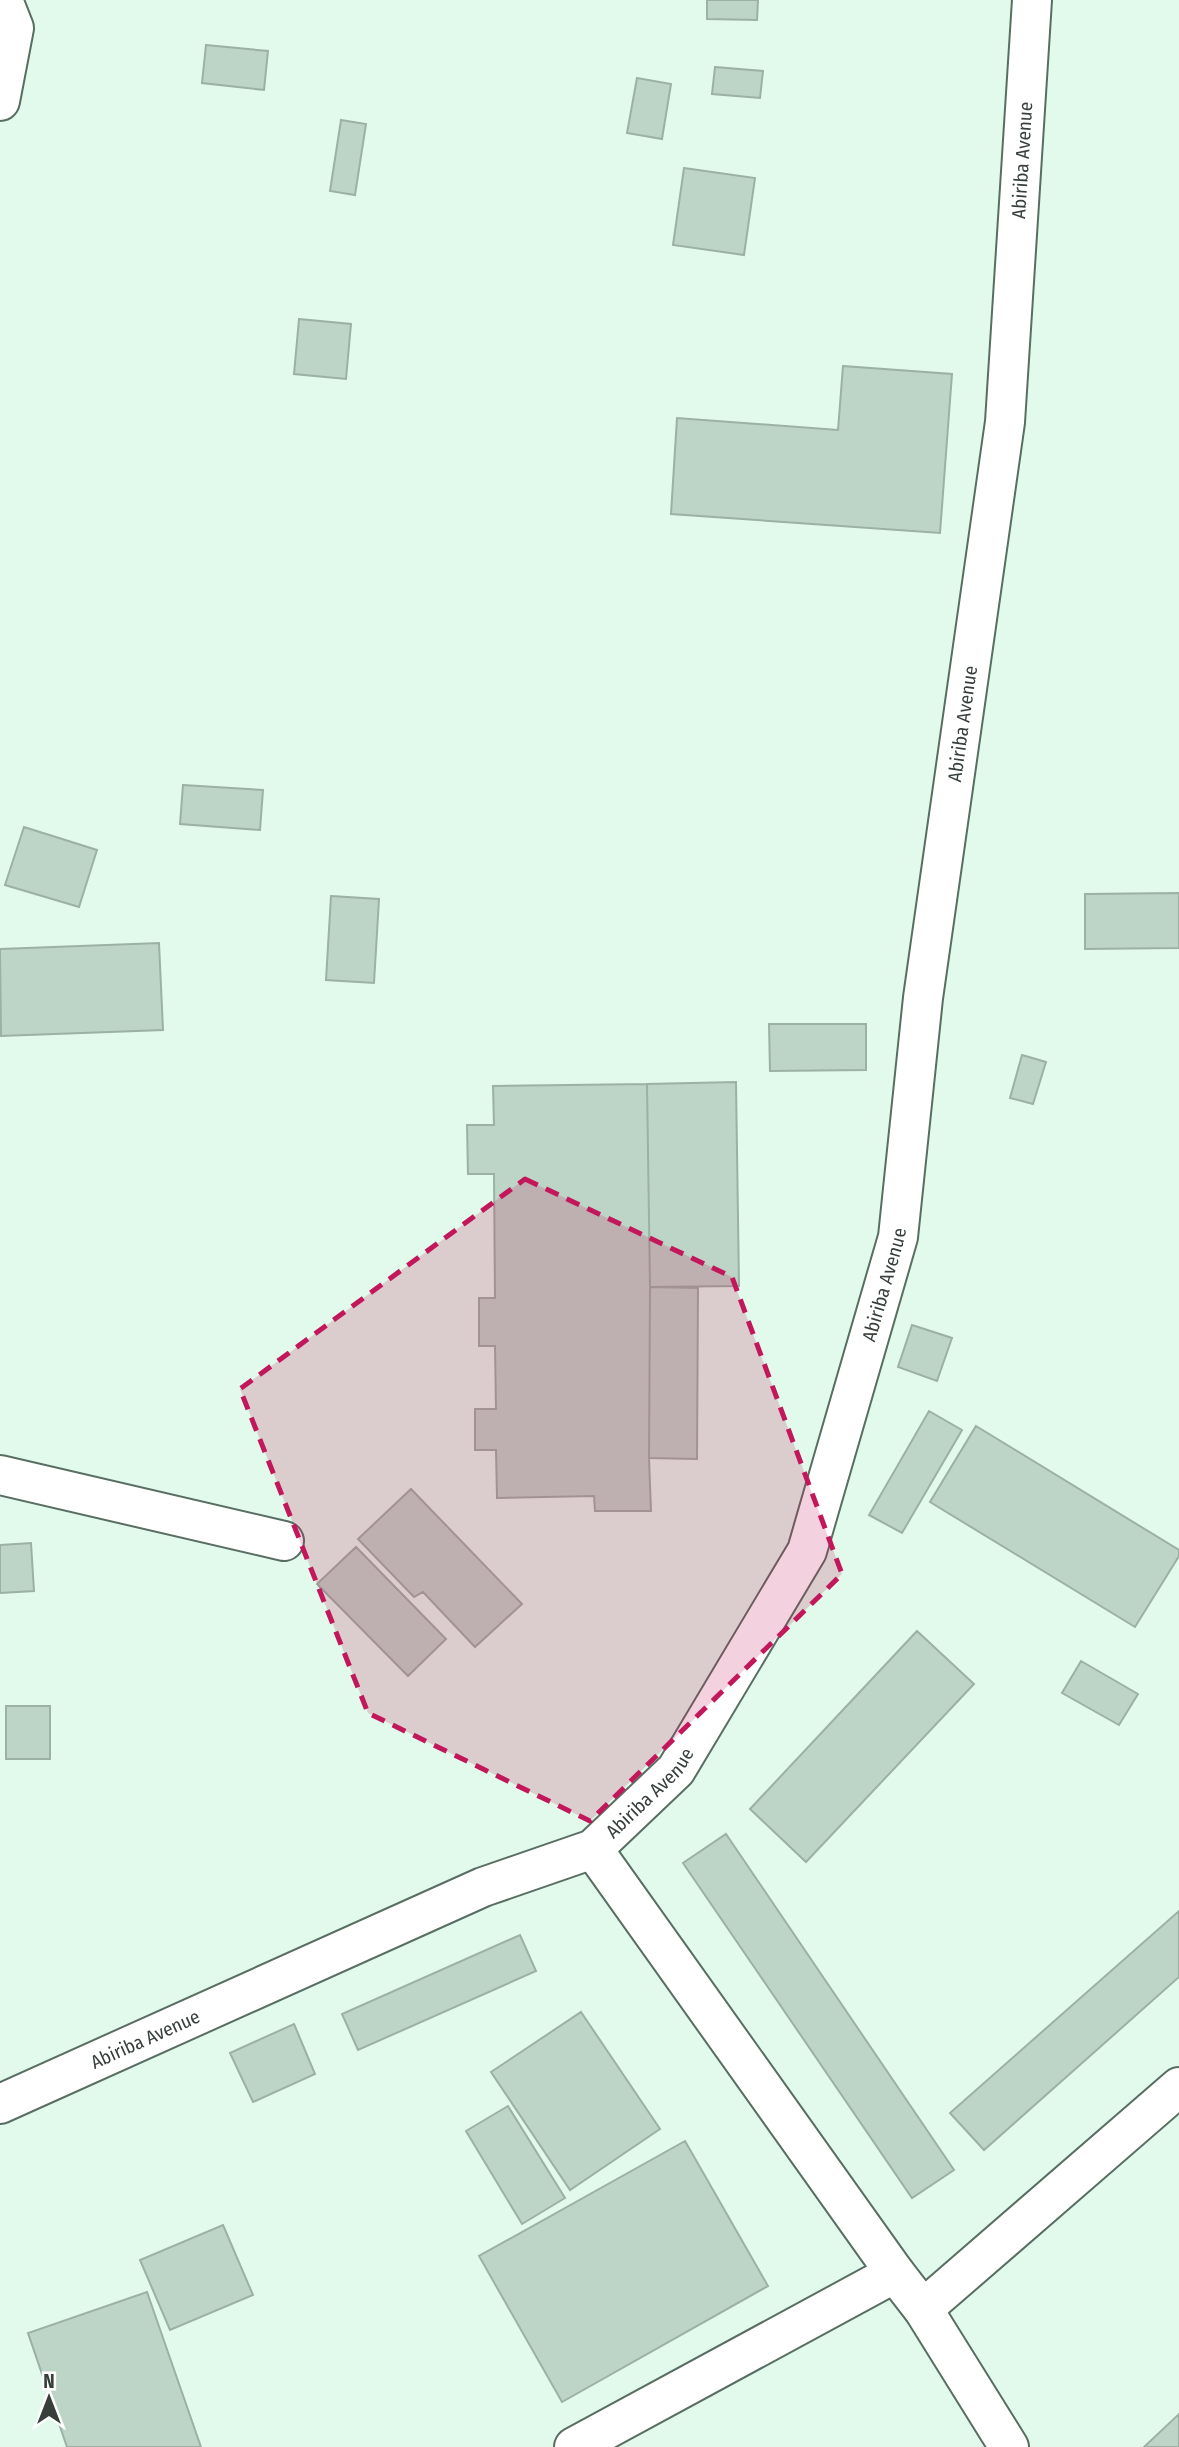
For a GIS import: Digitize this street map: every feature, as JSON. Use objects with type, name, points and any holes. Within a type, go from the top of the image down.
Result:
[{"type":"street","points":[[0,101],[14,28],[3,0]]},
{"type":"street","name":"Abiriba Avenue","points":[[0,2104],[483,1887],[593,1849],[676,1770],[807,1551],[898,1237],[923,998],[1005,422],[1032,0]]},
{"type":"street","points":[[0,1475],[284,1541]]},
{"type":"street","points":[[593,1849],[923,2309],[1009,2447]]},
{"type":"street","points":[[923,2309],[1179,2087]]},
{"type":"street","points":[[574,2447],[895,2273]]},
{"type":"highlighted area","points":[[525,1179],[732,1277],[842,1574],[590,1821],[368,1713],[240,1389]]},
{"type":"building","points":[[707,0],[758,0],[757,20],[707,19]]},
{"type":"building","points":[[206,45],[268,51],[264,90],[202,83]]},
{"type":"building","points":[[715,67],[763,71],[760,98],[712,94]]},
{"type":"building","points":[[637,78],[671,84],[662,139],[627,133]]},
{"type":"building","points":[[341,120],[366,124],[355,195],[330,191]]},
{"type":"building","points":[[684,168],[755,178],[744,255],[673,245]]},
{"type":"building","points":[[299,319],[351,324],[346,379],[294,374]]},
{"type":"building","points":[[843,366],[952,374],[940,533],[671,514],[677,418],[838,430]]},
{"type":"building","points":[[183,785],[263,790],[260,830],[180,824]]},
{"type":"building","points":[[24,827],[97,850],[79,907],[5,885]]},
{"type":"building","points":[[1179,893],[1179,948],[1085,949],[1085,894]]},
{"type":"building","points":[[331,896],[379,899],[374,983],[326,980]]},
{"type":"building","points":[[159,943],[163,1030],[1,1036],[0,949]]},
{"type":"building","points":[[769,1024],[866,1024],[866,1070],[770,1071]]},
{"type":"building","points":[[1022,1055],[1046,1062],[1033,1104],[1010,1098]]},
{"type":"building","points":[[736,1082],[739,1286],[650,1287],[647,1084]]},
{"type":"building","points":[[647,1084],[651,1511],[595,1511],[594,1496],[497,1498],[496,1450],[475,1450],[475,1409],[496,1409],[495,1346],[479,1346],[479,1298],[495,1298],[494,1174],[468,1174],[467,1125],[494,1125],[493,1086]]},
{"type":"building","points":[[650,1287],[698,1288],[697,1459],[649,1458]]},
{"type":"building","points":[[912,1325],[952,1338],[937,1381],[898,1367]]},
{"type":"building","points":[[929,1411],[962,1430],[902,1533],[869,1515]]},
{"type":"building","points":[[976,1426],[1179,1550],[1179,1556],[1135,1627],[930,1502]]},
{"type":"building","points":[[411,1489],[522,1604],[475,1647],[423,1592],[414,1597],[358,1539]]},
{"type":"building","points":[[31,1543],[34,1591],[0,1593],[0,1545]]},
{"type":"building","points":[[356,1547],[446,1639],[408,1676],[317,1584]]},
{"type":"building","points":[[917,1631],[974,1684],[806,1862],[750,1809]]},
{"type":"building","points":[[1081,1661],[1138,1694],[1119,1725],[1062,1693]]},
{"type":"building","points":[[6,1706],[50,1706],[50,1759],[6,1759]]},
{"type":"building","points":[[726,1834],[954,2170],[912,2198],[683,1863]]},
{"type":"building","points":[[1179,1911],[1179,1977],[984,2150],[950,2113]]},
{"type":"building","points":[[520,1935],[536,1971],[358,2050],[342,2014]]},
{"type":"building","points":[[581,2012],[660,2129],[570,2190],[491,2072]]},
{"type":"building","points":[[294,2024],[315,2074],[253,2102],[230,2053]]},
{"type":"building","points":[[508,2106],[565,2198],[522,2224],[466,2131]]},
{"type":"building","points":[[685,2141],[768,2286],[562,2402],[479,2256]]},
{"type":"building","points":[[223,2225],[253,2295],[170,2330],[140,2260]]},
{"type":"building","points":[[147,2292],[201,2447],[67,2447],[28,2333]]},
{"type":"building","points":[[1179,2414],[1179,2447],[1144,2447]]}]
